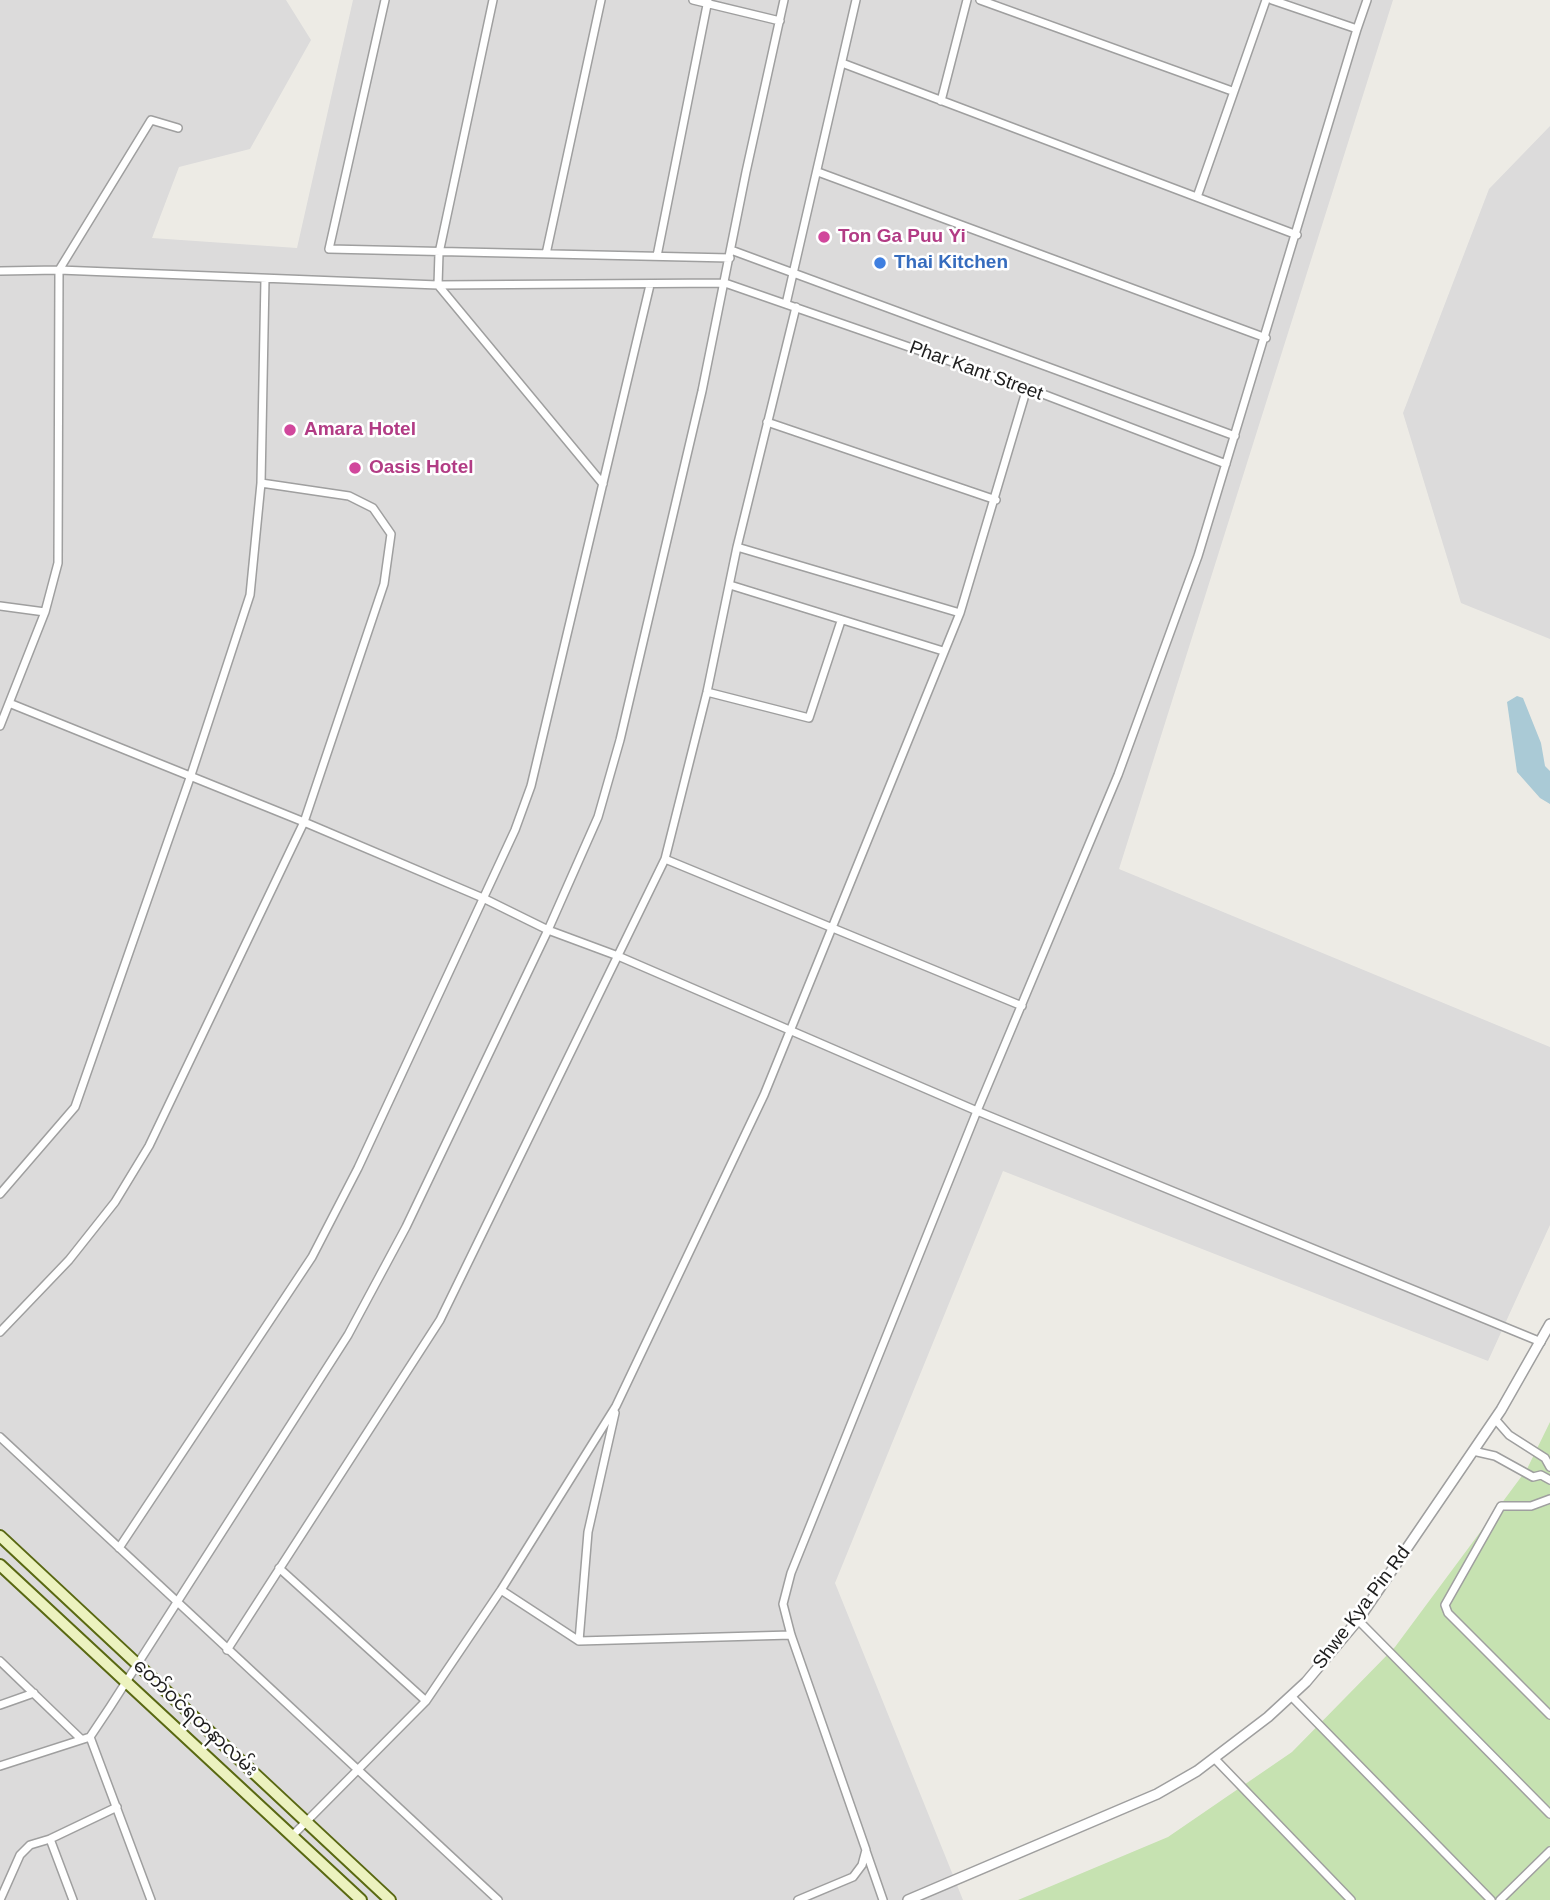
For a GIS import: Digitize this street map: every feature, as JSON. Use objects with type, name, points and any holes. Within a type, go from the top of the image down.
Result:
[{"type":"main road","name":"တော်ဝင်ရတနာလမ်း","points":[[0,1536],[390,1900]]},
{"type":"main road","name":"တော်ဝင်ရတနာလမ်း","points":[[0,1565],[361,1900]]},
{"type":"street","points":[[385,0],[329,249],[657,256],[730,254],[1235,436]]},
{"type":"street","points":[[493,0],[439,253],[438,285],[603,484]]},
{"type":"street","points":[[546,254],[601,0]]},
{"type":"street","points":[[693,0],[780,21]]},
{"type":"street","points":[[89,1737],[348,1335],[406,1227],[548,930],[598,817],[620,740],[702,391],[784,0]]},
{"type":"street","points":[[786,304],[856,0]]},
{"type":"street","points":[[941,101],[967,0]]},
{"type":"street","points":[[980,0],[1233,91]]},
{"type":"street","points":[[1197,197],[1266,0]]},
{"type":"street","points":[[1272,0],[1357,29]]},
{"type":"street","points":[[883,1900],[791,1635],[783,1604],[791,1573],[978,1111],[1118,775],[1198,556],[1367,0]]},
{"type":"street","points":[[657,256],[708,2]]},
{"type":"street","points":[[842,63],[1297,235]]},
{"type":"street","points":[[0,726],[45,612],[58,563],[59,270],[151,120],[178,128]]},
{"type":"street","points":[[818,172],[1266,338]]},
{"type":"street","points":[[0,271],[59,270],[438,285],[724,283]]},
{"type":"street","points":[[0,1194],[75,1107],[191,775],[250,595],[261,483],[265,279]]},
{"type":"street","name":"Phar Kant Street","points":[[724,283],[1027,388],[1226,464]]},
{"type":"street","points":[[120,1548],[312,1256],[358,1168],[515,830],[531,786],[650,285]]},
{"type":"street","points":[[227,1650],[440,1320],[665,859],[707,692],[737,547],[796,307]]},
{"type":"street","points":[[292,1836],[426,1701],[501,1590],[616,1406],[764,1095],[830,926],[960,613],[996,500],[1027,388]]},
{"type":"street","points":[[767,422],[996,500]]},
{"type":"street","points":[[0,1332],[69,1260],[115,1202],[149,1146],[304,822],[384,584],[391,534],[373,508],[349,496],[261,483]]},
{"type":"street","points":[[737,547],[960,613]]},
{"type":"street","points":[[730,585],[943,652]]},
{"type":"street","points":[[0,606],[45,612]]},
{"type":"street","points":[[707,692],[809,718],[841,621]]},
{"type":"street","points":[[9,702],[304,822],[482,898],[548,930],[618,956],[978,1111],[1541,1342]]},
{"type":"street","points":[[665,859],[1022,1006]]},
{"type":"street","name":"Shwe Kya Pin Rd","points":[[908,1900],[1157,1794],[1214,1759],[1291,1696],[1359,1620],[1495,1419],[1550,1324]]},
{"type":"street","points":[[579,1641],[590,1520],[616,1406]]},
{"type":"street","points":[[1495,1419],[1509,1435],[1545,1458],[1550,1467]]},
{"type":"street","points":[[0,1437],[498,1900]]},
{"type":"street","points":[[1473,1451],[1495,1456],[1533,1477],[1541,1475],[1550,1480]]},
{"type":"street","points":[[1550,1499],[1531,1506],[1501,1506],[1445,1605],[1448,1613],[1550,1715]]},
{"type":"street","points":[[279,1568],[426,1701]]},
{"type":"street","points":[[501,1590],[579,1641],[791,1635]]},
{"type":"street","points":[[1359,1620],[1550,1814]]},
{"type":"street","points":[[0,1661],[80,1738]]},
{"type":"street","points":[[0,1705],[34,1693]]},
{"type":"street","points":[[1291,1696],[1491,1900]]},
{"type":"street","points":[[0,1766],[89,1737]]},
{"type":"street","points":[[89,1737],[151,1900]]},
{"type":"street","points":[[1214,1759],[1351,1900]]},
{"type":"street","points":[[0,1899],[20,1855],[30,1845],[50,1839],[117,1807]]},
{"type":"street","points":[[50,1839],[73,1900]]},
{"type":"street","points":[[798,1900],[853,1877],[862,1865],[866,1850]]},
{"type":"street","points":[[1500,1900],[1550,1850]]},
{"type":"shaded area","points":[[0,0],[286,0],[311,40],[250,149],[179,167],[152,238],[297,248],[353,0],[1393,0],[1119,869],[1550,1047],[1550,1225],[1488,1361],[1003,1171],[835,1583],[963,1900],[0,1900]]},
{"type":"shaded area","points":[[1550,126],[1550,639],[1461,603],[1403,413],[1489,189]]},
{"type":"green space","points":[[1550,1422],[1550,1900],[1018,1900],[1168,1837],[1292,1752],[1395,1647],[1527,1469]]},
{"type":"water","points":[[1517,696],[1523,698],[1541,743],[1545,766],[1550,771],[1550,804],[1540,798],[1517,772],[1507,702]]},
{"type":"place","name":"Ton Ga Puu Yi","points":[[824,237]]},
{"type":"place","name":"Thai Kitchen","points":[[880,263]]},
{"type":"place","name":"Amara Hotel","points":[[290,430]]},
{"type":"place","name":"Oasis Hotel","points":[[355,468]]}]
